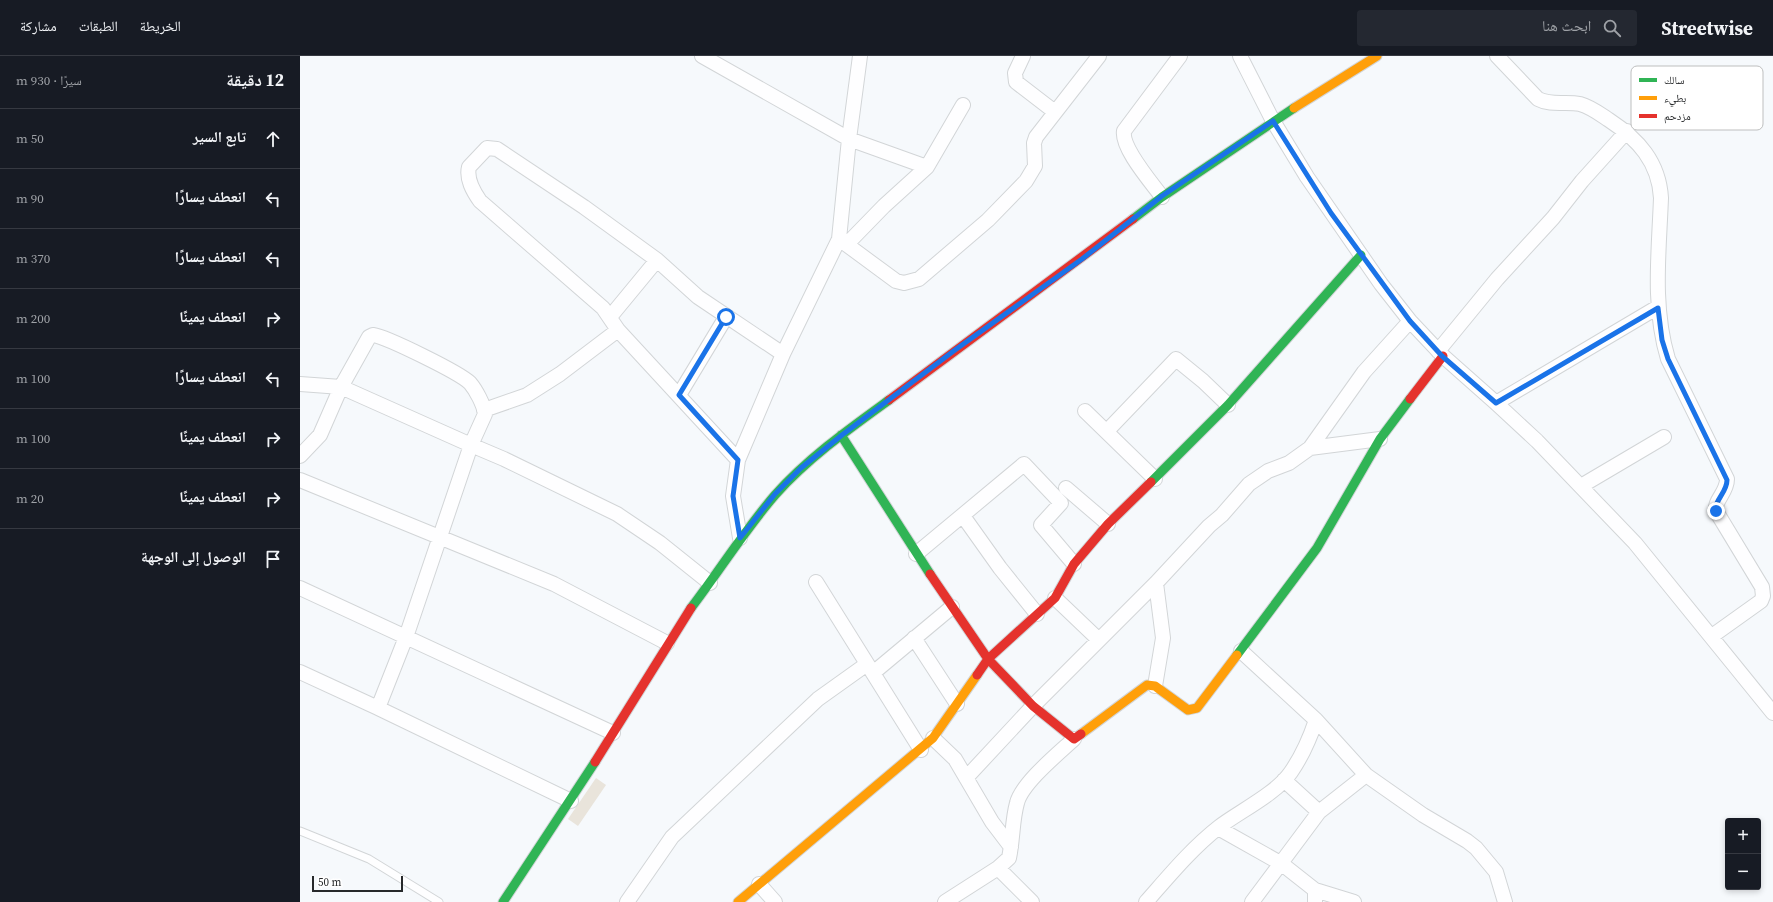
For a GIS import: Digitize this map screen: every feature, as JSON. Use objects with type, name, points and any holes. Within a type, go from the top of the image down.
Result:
[{"type":"street","points":[[702,56],[849,139],[927,167]]},
{"type":"street","points":[[843,241],[849,139],[860,56]]},
{"type":"street","points":[[1023,56],[1015,73],[1016,82],[1055,112]]},
{"type":"street","points":[[843,241],[896,281],[904,283],[919,280],[988,220],[1026,181],[1035,166],[1034,143],[1036,137],[1099,56]]},
{"type":"street","points":[[1162,196],[1132,155],[1123,136],[1124,131],[1146,99],[1180,56]]},
{"type":"street","points":[[1240,56],[1273,121],[1307,177],[1410,321],[1440,354],[1496,403],[1581,486],[1635,543],[1773,712]]},
{"type":"street","points":[[503,902],[571,801],[668,643],[740,538],[775,494],[801,468],[842,435],[979,332],[1082,259],[1162,196],[1325,87],[1377,56]]},
{"type":"street","points":[[1497,56],[1538,99],[1545,103],[1579,104],[1590,108],[1627,131],[1639,144],[1653,164],[1660,184],[1658,308],[1662,340],[1668,359],[1727,480],[1726,488],[1717,502],[1716,511],[1757,578],[1763,592],[1761,601],[1712,636]]},
{"type":"street","points":[[740,538],[733,496],[738,460],[784,354],[843,241],[927,167],[964,105]]},
{"type":"street","points":[[945,902],[998,868],[1009,858],[1011,831],[1016,807],[1023,789],[1074,739],[1145,686],[1155,686],[1188,710],[1194,710],[1241,651],[1317,548],[1380,439],[1440,354],[1488,290],[1553,218],[1582,181],[1627,131]]},
{"type":"street","points":[[738,460],[618,330],[603,308],[480,201],[469,180],[469,166],[487,148],[496,149],[584,207],[657,260],[698,296],[726,317],[784,354]]},
{"type":"street","points":[[738,902],[921,750],[933,738],[988,659],[1055,598],[1074,564],[1108,524],[1228,405],[1361,254]]},
{"type":"street","points":[[610,317],[657,260]]},
{"type":"street","points":[[1496,403],[1658,308]]},
{"type":"street","points":[[679,395],[726,317]]},
{"type":"street","points":[[966,778],[1033,706],[1156,583],[1209,526],[1222,515],[1249,484],[1268,471],[1289,463],[1310,448],[1364,372],[1410,321]]},
{"type":"street","points":[[484,410],[527,395],[560,374],[618,330]]},
{"type":"street","points":[[300,456],[320,435],[341,387],[369,337],[378,336],[466,380],[472,385],[484,410],[484,417],[471,445],[406,637],[378,708]]},
{"type":"street","points":[[1107,431],[1176,359],[1203,381],[1228,405]]},
{"type":"street","points":[[300,384],[341,387],[504,459],[617,514],[660,543],[710,583]]},
{"type":"street","points":[[1085,411],[1155,479]]},
{"type":"street","points":[[842,435],[916,554],[988,659],[1033,706],[1074,739]]},
{"type":"street","points":[[1581,486],[1664,437]]},
{"type":"street","points":[[1310,448],[1380,439]]},
{"type":"street","points":[[916,554],[964,516],[1024,464],[1061,503],[1041,525],[1074,564]]},
{"type":"street","points":[[300,480],[554,584],[668,643]]},
{"type":"street","points":[[1066,488],[1108,524]]},
{"type":"street","points":[[964,516],[1000,568],[1037,614]]},
{"type":"street","points":[[816,582],[921,750]]},
{"type":"street","points":[[1155,686],[1163,638],[1156,583]]},
{"type":"street","points":[[300,588],[613,733]]},
{"type":"street","points":[[1055,598],[1099,640]]},
{"type":"street","points":[[627,902],[672,837],[818,699],[870,668],[914,638],[952,607]]},
{"type":"street","points":[[914,638],[957,704]]},
{"type":"street","points":[[1241,651],[1316,720],[1366,775],[1423,815],[1467,840],[1476,848],[1496,872],[1506,902]]},
{"type":"street","points":[[300,672],[571,801]]},
{"type":"street","points":[[1146,902],[1180,863],[1218,828],[1254,804],[1284,780],[1291,772],[1302,753],[1316,720]]},
{"type":"street","points":[[933,738],[955,759],[992,822],[1011,847]]},
{"type":"street","points":[[1252,902],[1282,864],[1319,812],[1366,775]]},
{"type":"street","points":[[1284,780],[1319,812]]},
{"type":"street","points":[[1218,828],[1282,864],[1315,896],[1354,902]]},
{"type":"street","points":[[998,868],[1032,902]]},
{"type":"street","points":[[759,884],[775,902]]},
{"type":"lane","points":[[300,831],[369,859],[439,902]]},
{"type":"building","points":[[596,778],[606,785],[578,826],[568,819]]},
{"type":"traffic: fast","points":[[1133,219],[1162,197],[1294,108]]},
{"type":"traffic: fast","points":[[1151,482],[1228,405],[1361,255]]},
{"type":"traffic: fast","points":[[1237,655],[1317,548],[1380,439],[1410,399]]},
{"type":"traffic: fast","points":[[691,608],[753,522],[788,481],[829,444],[889,400]]},
{"type":"traffic: fast","points":[[841,435],[930,574]]},
{"type":"traffic: fast","points":[[503,902],[595,762]]},
{"type":"traffic: slow","points":[[1294,108],[1377,56]]},
{"type":"traffic: slow","points":[[1081,734],[1147,685],[1155,686],[1188,710],[1197,708],[1237,655]]},
{"type":"traffic: slow","points":[[738,902],[933,738],[977,675]]},
{"type":"traffic: jam","points":[[889,400],[1133,219]]},
{"type":"traffic: jam","points":[[1410,399],[1443,356]]},
{"type":"traffic: jam","points":[[977,675],[988,659],[1055,598],[1074,564],[1108,524],[1151,482]]},
{"type":"traffic: jam","points":[[930,574],[988,659],[1033,706],[1074,739],[1081,734]]},
{"type":"traffic: jam","points":[[595,762],[691,608]]},
{"type":"route","points":[[726,317],[679,395],[738,460],[733,496],[740,538],[775,494],[801,468],[842,435],[1016,305],[1082,259],[1162,196],[1273,121],[1331,213],[1381,284],[1410,321],[1442,356],[1496,403],[1548,371],[1658,308],[1662,340],[1668,359],[1727,480],[1723,495],[1715,506],[1716,511]]}]
